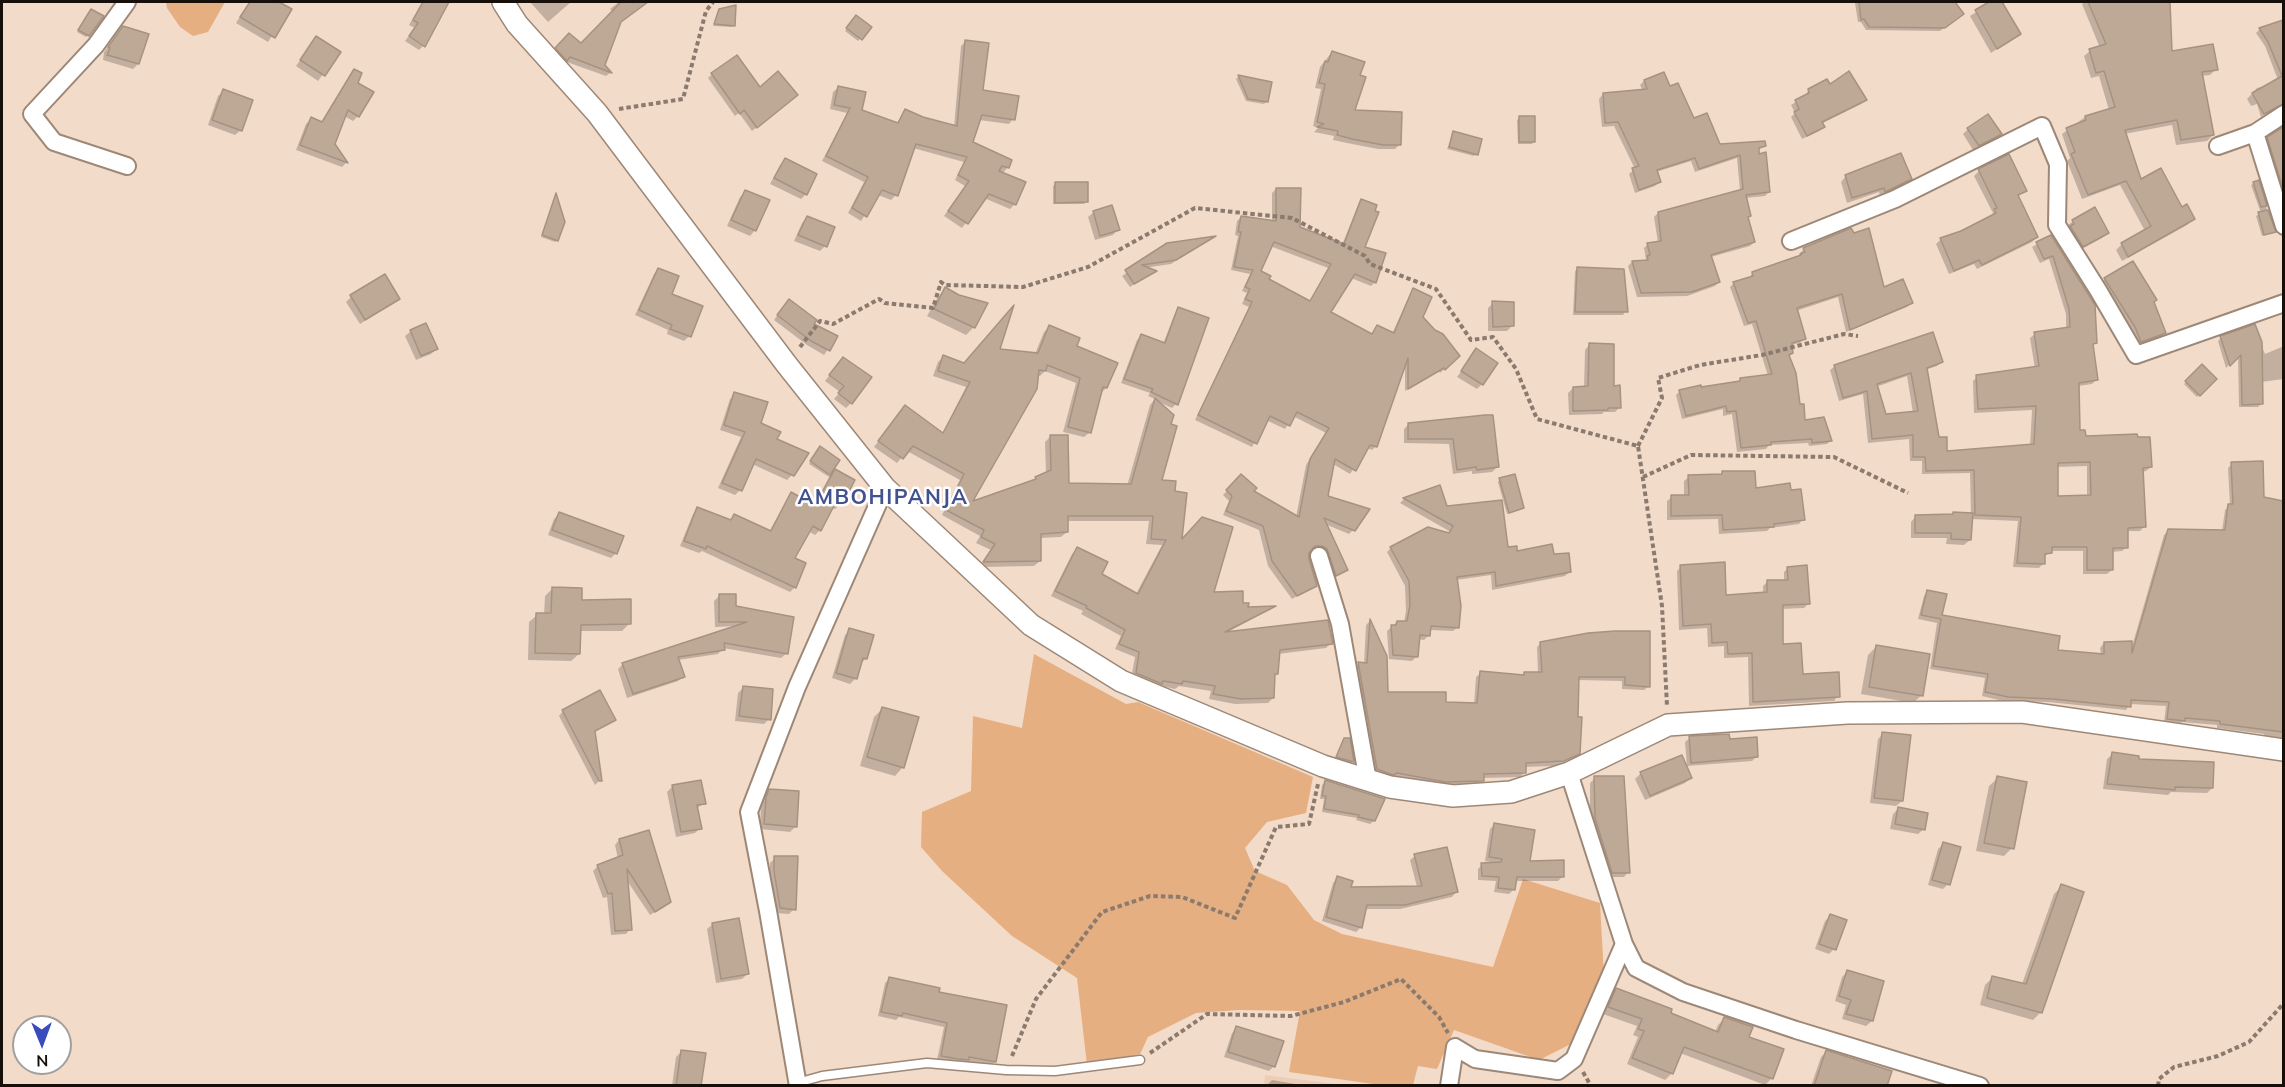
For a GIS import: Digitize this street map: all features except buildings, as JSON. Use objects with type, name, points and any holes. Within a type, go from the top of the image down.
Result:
[{"type":"street","points":[[126,166],[54,142],[32,114],[96,45],[127,2]]},
{"type":"street","points":[[503,2],[517,24],[597,113],[787,365],[885,488],[1031,625],[1121,681],[1323,766],[1390,787],[1453,796],[1511,792],[1569,773],[1668,725],[1846,713],[2022,712],[2283,750]]},
{"type":"street","points":[[517,24],[518,2]]},
{"type":"street","points":[[2217,146],[2255,133],[2283,114]]},
{"type":"street","points":[[1791,241],[1895,200],[2042,126],[2058,164],[2057,225],[2136,355],[2283,303]]},
{"type":"street","points":[[2255,133],[2283,226]]},
{"type":"street","points":[[797,1084],[749,812],[797,687],[885,488]]},
{"type":"street","points":[[1319,556],[1340,624],[1368,781]]},
{"type":"street","points":[[1569,773],[1624,944],[1636,968],[1683,992],[1796,1030],[1980,1086]]},
{"type":"street","points":[[1449,1086],[1455,1047],[1475,1059],[1558,1071],[1574,1059],[1624,944]]},
{"type":"lane","points":[[797,1084],[822,1076],[927,1063],[1006,1070],[1055,1071],[1140,1060]]},
{"type":"path","points":[[597,113],[683,99],[706,11],[713,2]]},
{"type":"path","points":[[787,365],[820,321],[833,324],[879,299],[885,303],[933,308],[941,282],[945,285],[1023,287],[1034,284],[1088,267],[1195,208],[1292,218],[1365,255],[1370,264],[1436,290],[1471,340],[1493,337],[1516,369],[1537,419],[1638,446]]},
{"type":"path","points":[[1668,725],[1662,606],[1638,446],[1662,398],[1658,378],[1700,365],[1762,355],[1844,334],[1858,336]]},
{"type":"path","points":[[1643,477],[1691,455],[1834,457],[1908,493]]},
{"type":"path","points":[[1006,1070],[1036,999],[1102,912],[1150,896],[1182,897],[1235,918],[1276,827],[1309,824],[1323,766]]},
{"type":"path","points":[[1140,1060],[1207,1014],[1291,1016],[1344,1002],[1401,979],[1439,1017],[1455,1047]]},
{"type":"path","points":[[2158,1086],[2159,1079],[2174,1067],[2218,1056],[2249,1042],[2283,1002]]},
{"type":"shaded area","points":[[166,2],[225,2],[208,32],[193,36],[180,27],[167,8]]},
{"type":"shaded area","points":[[1034,654],[1126,704],[1138,702],[1313,777],[1306,813],[1267,822],[1245,848],[1255,871],[1287,885],[1314,920],[1342,934],[1493,967],[1523,879],[1600,903],[1604,976],[1573,1043],[1539,1060],[1454,1030],[1437,1069],[1418,1066],[1413,1085],[1380,1085],[1289,1072],[1300,1011],[1239,1010],[1196,1013],[1148,1037],[1140,1054],[1087,1065],[1077,978],[1012,936],[942,871],[921,847],[922,812],[971,791],[973,716],[1022,728]]},
{"type":"shaded area","points":[[1265,1075],[1343,1085],[1264,1085]]},
{"type":"district","name":"AMBOHIPANJA","points":[[883,498]]}]
